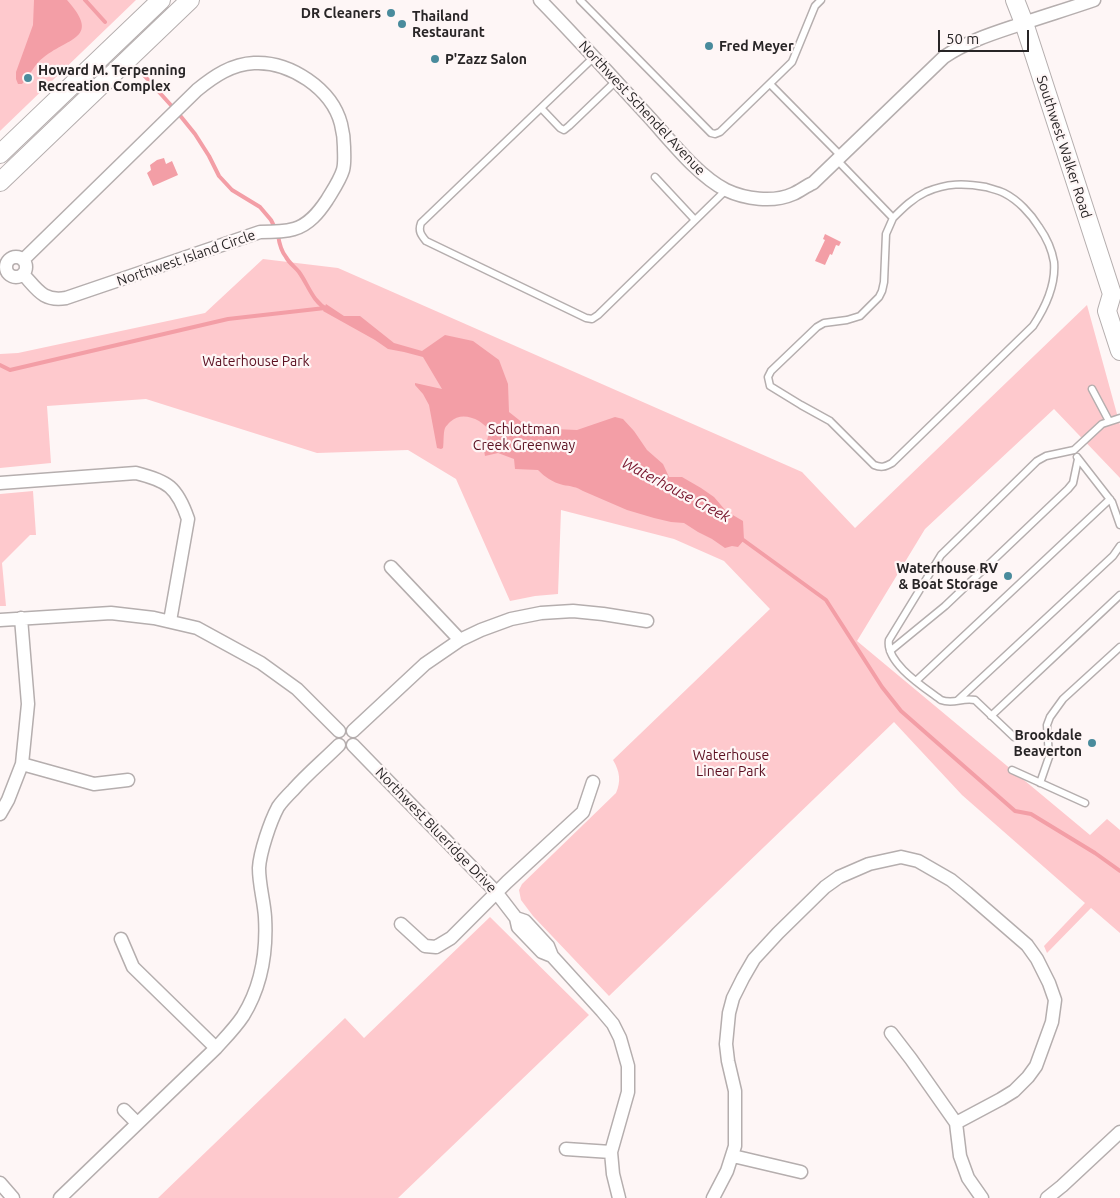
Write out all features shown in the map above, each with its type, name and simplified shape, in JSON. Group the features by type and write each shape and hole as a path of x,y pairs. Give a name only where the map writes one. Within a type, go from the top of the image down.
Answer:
{"main road":[{"path":"0,154 161,0"},
{"path":"0,182 190,0"},
{"name":"Southwest Walker Road","path":"1015,0 1116,297 1107,311 1120,350"}],"street":[{"name":"Northwest Schendel Avenue","path":"540,0 681,153 706,177 726,190 743,196 771,199 792,194 812,183 944,57 966,44 1094,0"},
{"name":"Northwest Island Circle","path":"23,260 209,80 220,73 237,66 254,63 267,63 290,70 309,80 334,108 341,124 344,140 343,170 336,185 317,214 303,226 292,230 260,232 56,300 48,298 41,293 23,274"},
{"path":"5,255 23,260 26,267 23,274 16,277 4,277 5,255"},
{"path":"0,483 136,473 154,477 167,483 176,493 188,519 170,621"},
{"path":"391,567 460,640"},
{"path":"0,620 111,613 154,618 196,628 261,663 297,689 339,731"},
{"path":"353,732 424,664 460,640 480,630 510,619 540,613 593,613 648,621"},
{"path":"0,814 8,800 22,764 28,704 21,618"},
{"path":"346,728 353,732 356,738 353,745 347,748 339,745 337,737 339,731 346,728"},
{"path":"60,1198 216,1048 243,1016 253,999 264,957 265,919 259,868 268,830 279,806 288,795 302,779 339,745"},
{"name":"Northwest Blueridge Drive","path":"353,745 496,892 516,918 518,927 542,952 552,956 612,1024 620,1038 628,1066 628,1092 611,1152 613,1174 619,1198"},
{"path":"22,764 94,784 128,780"},
{"path":"401,924 425,946 436,947 451,938 496,892 583,812 593,782"},
{"path":"713,1198 727,1171 735,1146 735,1091 726,1044 729,1013 742,978 762,949 825,887 839,877 869,864 902,857 918,861 951,880 1027,945 1038,958 1055,1000 1052,1022 1036,1066 1028,1077 1014,1091 1000,1100 956,1123"},
{"path":"121,939 133,967 216,1048"},
{"path":"891,1033 912,1059 956,1123 960,1156 968,1178 982,1198"},
{"path":"124,1110 137,1123"},
{"path":"1047,1198 1120,1132"},
{"path":"566,1149 611,1152"},
{"path":"733,1156 801,1172"},
{"path":"0,1183 13,1198"}],"lane":[{"path":"580,0 711,133 715,134 720,132 792,62 815,6 821,0"},
{"path":"594,57 421,223 419,228 420,235 426,241 586,318 592,319 598,316 726,190"},
{"path":"541,108 564,130 616,81"},
{"path":"770,84 893,218"},
{"path":"655,177 695,220"},
{"path":"959,184 976,185 1003,192 1012,198 1036,222 1046,238 1054,261 1054,273 1048,300 1033,326 892,463 885,467 879,467 874,465 830,421 770,386 768,376 817,327 824,323 854,319 875,303 882,291 884,282 886,234 893,218 924,193 939,188 959,184"},
{"path":"1092,389 1109,421"},
{"path":"1014,737 975,700 968,698 948,703 916,681 900,668 888,646 889,640 941,555 1037,461 1046,456 1074,450 1098,428 1109,421 1120,418"},
{"path":"1074,450 1078,459 1110,499 1120,525"},
{"path":"890,651 945,606 1068,489 1073,483 1078,459"},
{"path":"916,681 1110,499"},
{"path":"956,702 1113,556 1120,546"},
{"path":"991,716 1120,596"},
{"path":"1040,783 1049,756 1047,725 1055,708 1120,647"},
{"path":"1012,770 1085,803"}],"green space":[{"name":"Howard M. Terpenning Recreation Complex","path":"0,0 136,0 0,131"},
{"path":"263,259 338,268 802,472 855,528 1087,305 1120,425 1120,478 1054,409 925,529 857,641 1090,835 1107,819 1120,830 1120,933 1091,908 1047,953 1044,946 1085,903 962,795 894,722 609,996 533,916 521,900 519,890 522,884 616,793 619,776 613,760 770,609 724,561 674,539 561,510 558,594 510,601 456,479 408,450 317,453 146,399 47,406 51,463 0,468 0,354 18,353 205,313"},
{"path":"33,491 36,535 30,535 2,563 6,606 0,606 0,494"},
{"path":"490,917 589,1015 398,1198 158,1198 345,1018 364,1038"}],"water":[{"path":"34,0 67,0 77,13 82,29 72,40 40,60 22,84 18,84 16,72 33,25"},
{"path":"164,158 166,164 172,161 178,175 153,186 147,173 151,170 150,165"},
{"path":"825,234 841,242 839,246 836,245 825,265 815,261 825,240 823,239"},
{"path":"326,304 344,316 360,316 394,343 422,351 445,335 473,341 499,360 508,384 509,412 528,427 540,431 554,429 577,430 615,417 623,419 647,450 663,464 669,477 682,477 701,488 714,497 726,511 743,521 744,540 738,547 725,548 684,523 671,522 627,510 571,486 555,482 538,470 515,469 514,459 498,453 485,456 488,429 472,418 460,417 453,419 445,428 443,448 437,448 429,405 415,383 442,389 423,357 388,349 323,311"}],"waterway":[{"name":"Waterhouse Creek","path":"85,0 105,22"},
{"name":"Waterhouse Creek","path":"141,72 195,134 219,176 232,190 260,207 275,228"},
{"name":"Waterhouse Creek","path":"278,235 287,259 299,272 314,298 328,310"},
{"path":"0,365 10,370 228,319 325,308"},
{"name":"Waterhouse Creek","path":"742,539 826,600 882,687 901,711 1015,811 1031,814 1095,853 1120,871"}],"place":[{"name":"DR Cleaners","path":"391,13"},
{"name":"Thailand Restaurant","path":"402,24"},
{"name":"Fred Meyer","path":"709,46"},
{"name":"P'Zazz Salon","path":"435,59"},
{"name":"Howard M. Terpenning Recreation Complex","path":"28,78"},
{"name":"Waterhouse RV & Boat Storage","path":"1008,576"},
{"name":"Brookdale Beaverton","path":"1092,743"}],"park label":[{"name":"Waterhouse Park","path":"256,361"},
{"name":"Schlottman Creek Greenway","path":"524,438"},
{"name":"Waterhouse Linear Park","path":"731,764"}]}
